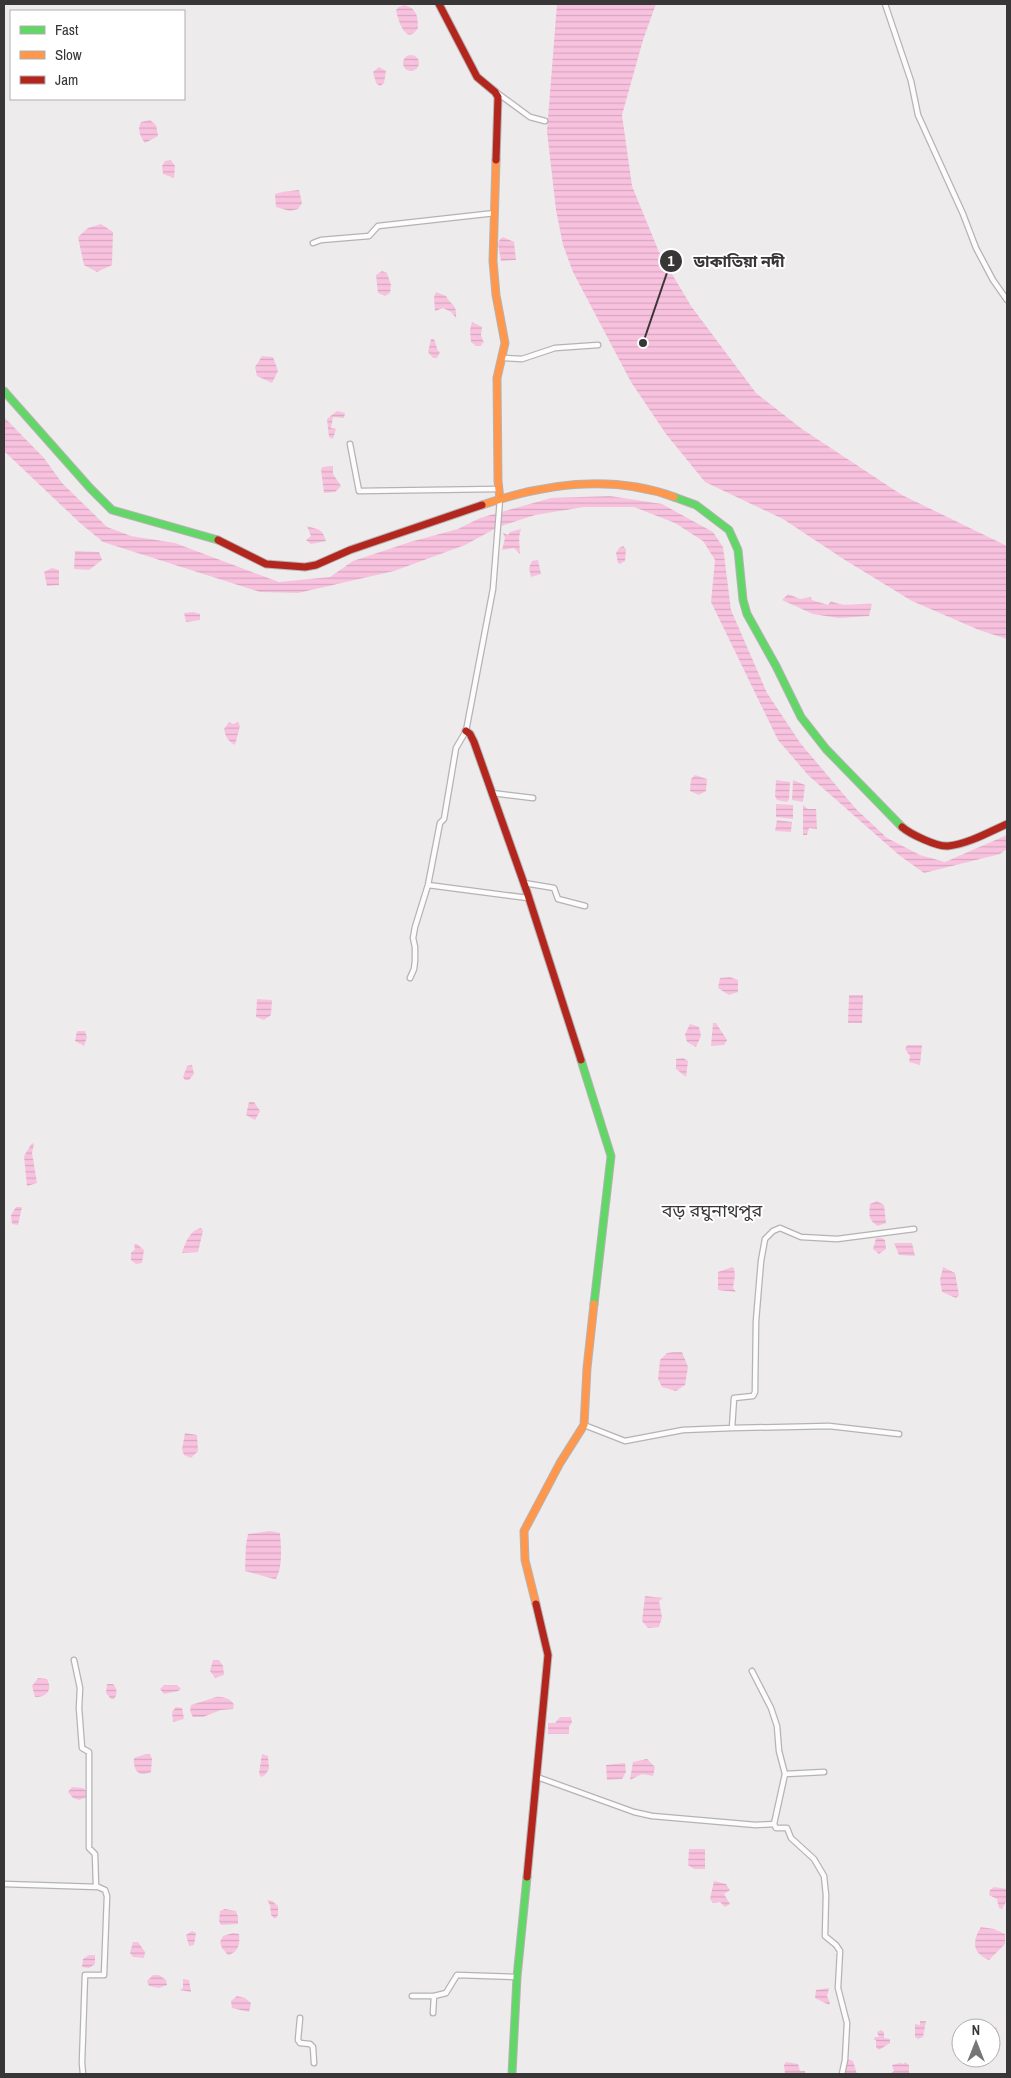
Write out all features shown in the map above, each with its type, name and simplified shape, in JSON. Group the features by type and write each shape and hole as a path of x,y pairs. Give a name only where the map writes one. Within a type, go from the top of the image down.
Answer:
{"street":[{"path":"439,4 477,77 530,117 545,121"},
{"path":"886,4 911,81 918,115 963,214 976,248 993,280 1007,300"},
{"path":"410,978 415,961 413,938 415,927 428,885 440,823 444,819 456,748 466,731 493,589 500,499 498,489 497,378 505,343 496,295 493,262 498,97 495,92"},
{"path":"313,243 321,240 369,236 378,226 495,213"},
{"path":"503,358 522,359 555,348 598,345"},
{"path":"4,391 90,488 112,510 216,538 266,564 276,566 305,568 316,565 350,550 500,499 543,488 603,483 661,492 696,505 718,520 729,530 734,538 738,550 743,600 747,614 776,666 801,717 826,749 884,810 904,829 923,839 947,846 976,838 1007,824"},
{"path":"350,444 359,491 498,489"},
{"path":"466,731 474,742 524,883 611,1156 587,1368 584,1425 560,1463 524,1531 525,1560 548,1654 517,1977 512,2074"},
{"path":"492,793 533,798"},
{"path":"524,883 554,888 558,899 586,906"},
{"path":"428,885 528,898"},
{"path":"732,1428 734,1398 753,1396 757,1386 756,1321 765,1239 773,1231 780,1228 801,1237 836,1239 914,1229"},
{"path":"584,1425 626,1440 683,1430 732,1428 829,1426 898,1434"},
{"path":"74,1660 80,1688 78,1708 82,1748 89,1752 89,1848 96,1854 98,1887"},
{"path":"752,1672 771,1708 777,1726 779,1751 784,1774 774,1824"},
{"path":"784,1774 824,1772"},
{"path":"537,1777 634,1812 652,1816 756,1825 774,1824"},
{"path":"774,1824 776,1828 787,1828 791,1838 814,1859 824,1876 826,1894 825,1936 840,1951 838,1988 847,2023 845,2060 842,2074"},
{"path":"4,1884 98,1887 106,1890 104,1976 85,1976 83,2074"},
{"path":"412,1996 434,1996 446,1993 457,1975 517,1977"},
{"path":"433,2012 434,1996"},
{"path":"300,2018 298,2040 300,2043 310,2044 313,2047 314,2063"}],"shaded area":[{"path":"557,4 656,4 643,40 622,115 632,186 659,252 691,306 756,393 802,429 902,495 1007,546 1007,639 979,630 912,601 783,519 705,482 666,434 631,382 573,272 563,245 556,210 547,131"},
{"path":"404,5 412,8 417,17 418,28 410,35 403,30 396,10"},
{"path":"411,55 419,63 411,71 403,63"},
{"path":"379,67 386,71 384,83 380,86 376,83 373,72"},
{"path":"150,120 156,125 158,136 145,143 139,128 141,122"},
{"path":"171,160 175,166 174,178 163,174 162,166 165,161"},
{"path":"299,190 302,203 298,209 290,211 276,207 275,194"},
{"path":"101,224 113,232 112,265 97,272 84,265 78,237 88,228"},
{"path":"503,237 514,242 516,260 501,261 498,244"},
{"path":"382,271 387,273 391,285 390,293 385,296 378,293 376,275"},
{"path":"436,292 446,296 454,306 456,318 451,312 443,308 435,311 434,297"},
{"path":"472,322 482,327 481,335 484,343 481,346 476,346 471,342 470,330"},
{"path":"431,339 434,339 440,352 437,358 433,358 428,352"},
{"path":"262,356 273,357 278,371 272,383 257,376 255,367"},
{"path":"337,411 345,413 344,418 333,417 331,428 336,429 333,439 329,437 327,419"},
{"path":"4,417 44,458 62,483 107,527 131,536 175,543 279,582 330,577 353,561 410,542 458,529 480,518 551,498 610,496 662,504 713,532 723,547 731,610 767,693 801,744 856,809 887,838 920,855 945,862 1007,835 1007,849 1000,854 924,873 899,855 809,776 778,740 711,602 715,560 703,541 675,523 634,507 584,507 535,515 498,527 465,545 394,571 298,593 260,592 103,542 80,523 4,451"},
{"path":"333,466 333,474 341,486 335,492 324,493 322,467"},
{"path":"307,526 321,532 326,541 311,544 306,540 311,536"},
{"path":"521,529 519,537 520,554 514,548 502,550 505,538 503,533 508,535 510,532"},
{"path":"623,546 626,549 625,561 620,564 618,563 616,553"},
{"path":"75,551 99,552 102,560 89,570 74,569"},
{"path":"538,560 541,574 531,577 529,568 532,561"},
{"path":"52,568 59,570 59,585 47,586 44,572"},
{"path":"788,594 800,599 811,597 812,600 828,605 831,601 846,605 872,604 869,616 839,618 813,614 782,600"},
{"path":"193,612 200,614 200,620 186,622 184,613"},
{"path":"229,722 233,724 238,722 240,726 235,745 228,739 224,729"},
{"path":"695,775 707,779 706,791 699,795 690,791 691,779"},
{"path":"776,780 790,782 789,800 786,802 777,800 775,796"},
{"path":"793,780 805,785 803,802 792,800"},
{"path":"776,804 793,805 793,819 776,817"},
{"path":"803,805 808,809 816,809 817,829 809,828 807,835 803,835"},
{"path":"777,820 792,822 791,832 775,831"},
{"path":"730,977 738,980 738,992 729,995 718,988 720,978"},
{"path":"849,995 863,995 862,1023 848,1023"},
{"path":"257,999 272,1000 271,1015 264,1020 256,1017"},
{"path":"713,1023 716,1023 727,1040 724,1045 711,1046"},
{"path":"690,1024 699,1027 701,1036 696,1047 687,1042 685,1034"},
{"path":"77,1031 85,1031 87,1037 84,1046 75,1041"},
{"path":"907,1045 922,1045 920,1065 909,1062 910,1056 905,1049"},
{"path":"683,1058 688,1061 686,1077 676,1069 676,1059"},
{"path":"192,1065 194,1074 189,1080 185,1080 183,1077 187,1066"},
{"path":"249,1102 254,1102 260,1111 255,1120 246,1115"},
{"path":"32,1143 34,1144 32,1153 37,1183 27,1186 24,1156"},
{"path":"877,1201 884,1205 886,1223 878,1226 872,1222 869,1214 870,1204"},
{"path":"16,1207 22,1207 18,1225 12,1224 11,1215"},
{"path":"201,1228 203,1231 198,1252 182,1253 186,1241 191,1234"},
{"path":"876,1238 885,1240 886,1249 879,1254 873,1249"},
{"path":"894,1243 912,1243 915,1256 899,1255"},
{"path":"134,1244 137,1244 144,1250 142,1263 136,1264 131,1260 131,1253 135,1249"},
{"path":"943,1267 955,1273 959,1295 956,1298 942,1292 940,1280"},
{"path":"734,1268 735,1275 733,1288 736,1292 718,1290 718,1272"},
{"path":"682,1352 688,1367 685,1385 676,1391 662,1387 658,1379 660,1360 667,1353"},
{"path":"185,1433 197,1435 198,1451 191,1458 184,1455 182,1449"},
{"path":"270,1531 280,1533 281,1562 276,1579 245,1571 248,1534"},
{"path":"645,1596 663,1598 659,1601 662,1617 659,1627 648,1628 642,1621"},
{"path":"213,1660 219,1660 223,1666 224,1675 215,1678 210,1671"},
{"path":"38,1678 47,1679 49,1690 42,1696 35,1697 32,1686"},
{"path":"107,1684 113,1684 115,1687 114,1699 111,1699 106,1693"},
{"path":"164,1685 177,1685 181,1689 164,1694 160,1689"},
{"path":"216,1697 231,1701 234,1705 233,1709 221,1710 203,1717 193,1717 190,1711 191,1705"},
{"path":"176,1707 182,1708 184,1719 173,1722 172,1712"},
{"path":"560,1717 571,1717 572,1722 569,1727 569,1734 548,1734 548,1723 555,1723"},
{"path":"150,1754 152,1759 151,1772 143,1774 137,1772 134,1766 134,1758"},
{"path":"262,1754 268,1756 269,1769 261,1777 259,1773"},
{"path":"647,1759 655,1767 653,1776 642,1774 630,1780 633,1762"},
{"path":"625,1763 626,1772 622,1779 607,1780 606,1765"},
{"path":"72,1787 83,1788 87,1792 87,1797 79,1800 73,1798 68,1792"},
{"path":"689,1849 705,1849 705,1869 694,1869 688,1865"},
{"path":"714,1881 726,1884 730,1890 724,1894 730,1904 725,1907 720,1902 713,1903 710,1899"},
{"path":"994,1887 1007,1889 1007,1900 1002,1909 999,1908 997,1899 989,1895 990,1890"},
{"path":"267,1900 272,1901 278,1906 278,1915 275,1919 271,1915 270,1905"},
{"path":"225,1909 236,1911 238,1924 221,1925 219,1921 220,1911"},
{"path":"981,1927 994,1929 1005,1934 1005,1944 989,1960 979,1954 975,1946 976,1937"},
{"path":"192,1931 196,1933 194,1945 189,1946 186,1935"},
{"path":"233,1933 239,1934 239,1944 232,1954 228,1955 220,1942 223,1936"},
{"path":"133,1942 138,1942 145,1952 144,1958 133,1957 130,1953"},
{"path":"89,1955 95,1955 95,1964 89,1968 82,1967 83,1959"},
{"path":"153,1975 159,1975 166,1980 167,1985 159,1988 149,1986 147,1981"},
{"path":"183,1979 189,1980 191,1992 180,1990 183,1988"},
{"path":"829,1988 827,1996 829,2005 815,1998 816,1990"},
{"path":"237,1996 245,1998 251,2003 249,2012 232,2008 231,2001"},
{"path":"920,2021 926,2021 923,2037 918,2039 915,2037 915,2024 920,2025"},
{"path":"881,2030 884,2032 884,2038 890,2039 890,2043 879,2050 876,2047 876,2040 874,2040 875,2037 879,2037 877,2032"},
{"path":"847,2059 853,2061 857,2074 845,2074"},
{"path":"786,2062 798,2064 800,2071 805,2071 805,2073 785,2074 784,2065"},
{"path":"905,2062 909,2065 909,2074 891,2073 894,2071 892,2065 904,2064"}],"traffic: fast":[{"path":"4,391 90,488 112,510 218,540"},
{"path":"674,497 696,505 729,530 738,550 743,600 747,614 776,666 801,717 826,749 902,827"},
{"path":"581,1060 611,1156 594,1304"},
{"path":"512,2074 517,1977 527,1877"}],"traffic: slow":[{"path":"496,160 493,261 496,295 505,343 497,378 498,481 500,499"},
{"path":"482,505 529,492 577,484 626,486 674,497"},
{"path":"536,1604 525,1560 524,1531 560,1463 584,1425 587,1368 594,1304"}],"traffic: jam":[{"path":"439,4 477,77 495,92 498,97 496,160"},
{"path":"218,540 266,564 305,567 316,565 350,550 482,505"},
{"path":"466,731 474,742 527,892 581,1060"},
{"path":"902,827 924,840 948,846 971,840 1007,824"},
{"path":"527,1877 548,1655 536,1604"}],"place":[{"name":"ডাকাতিয়া নদী","path":"643,343"}],"district":[{"name":"বড় রঘুনাথপুর","path":"712,1210"}]}
